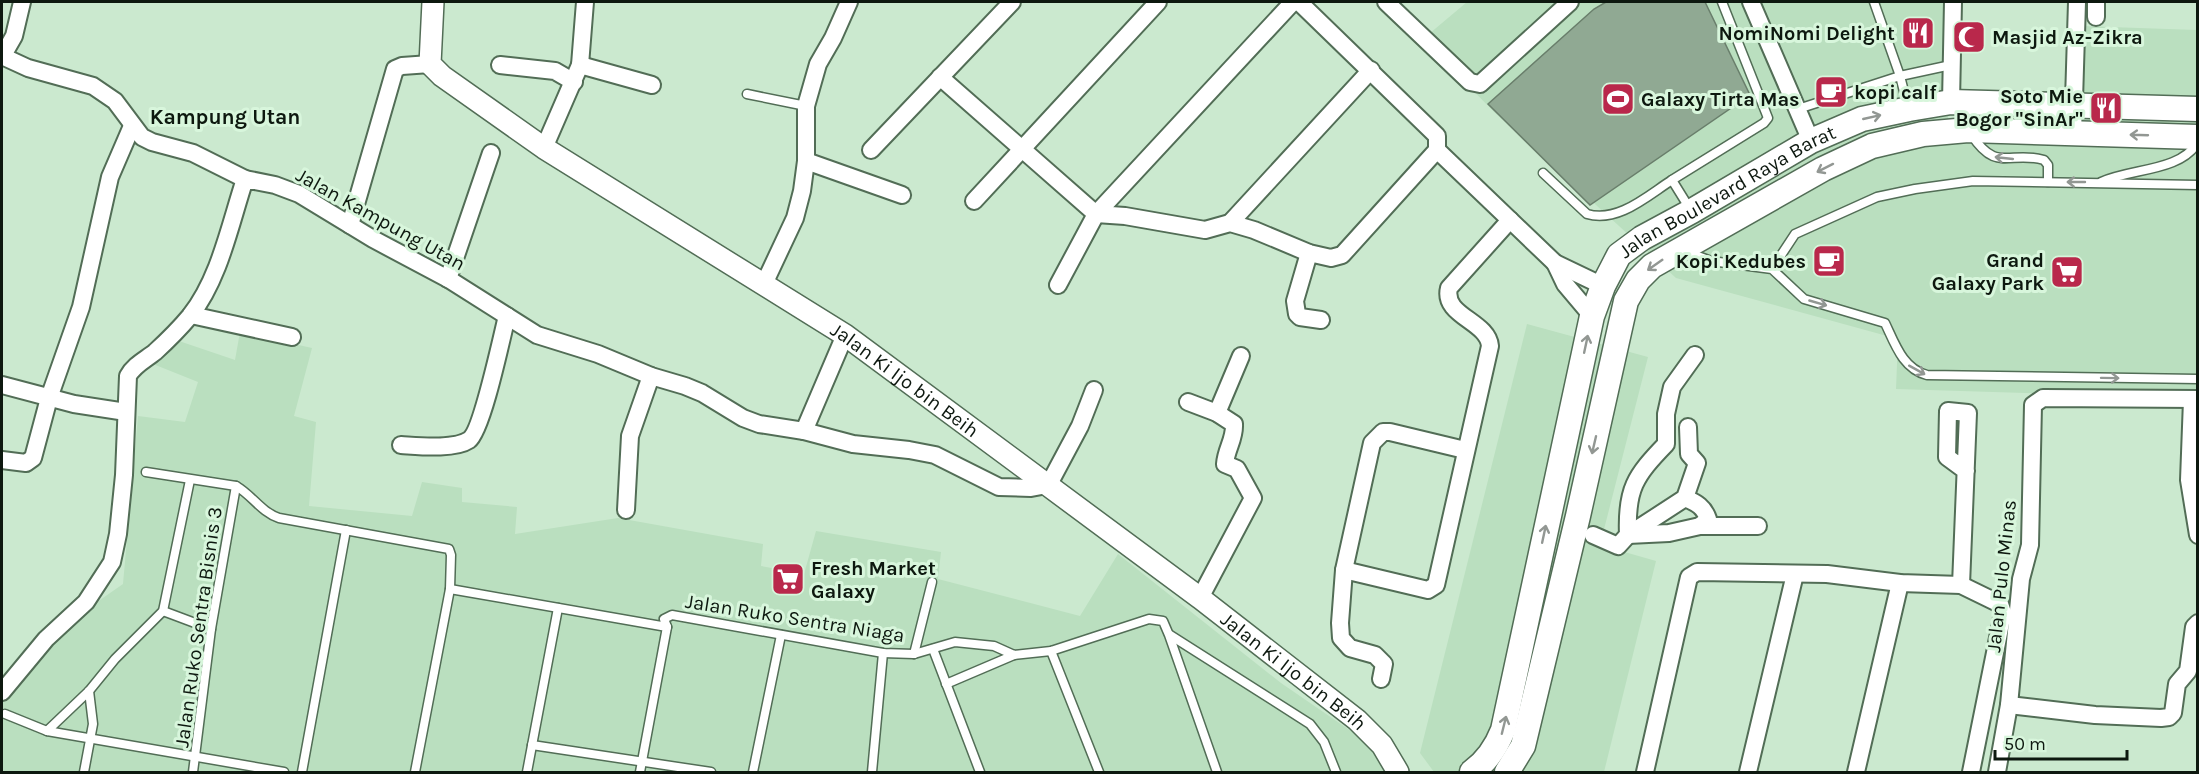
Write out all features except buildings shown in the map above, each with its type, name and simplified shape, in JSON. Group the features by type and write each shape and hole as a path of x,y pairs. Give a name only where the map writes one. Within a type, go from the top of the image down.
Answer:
{"main road":[{"name":"Jalan Boulevard Raya Barat","path":"1472,772 1484,764 1497,745 1503,730 1592,316 1603,286 1619,255 1642,238 1692,212 1811,141 1862,119 1951,102 2198,109"},
{"name":"Jalan Boulevard Raya Barat","path":"1507,772 1523,746 1564,570 1587,525 1626,301 1638,280 1652,266 1823,169 1872,146 1923,134 1968,130 2198,137"},
{"path":"1538,564 1564,570"}],"street":[{"path":"2,460 26,463 33,459 49,399 81,307 110,177 132,126 115,101 93,86 28,68 2,57 14,36 22,2"},
{"path":"350,225 394,71 402,66 430,64 432,2"},
{"path":"544,148 580,65 585,2"},
{"path":"765,284 795,218 802,191 806,160 806,106 818,64 849,2"},
{"path":"871,150 1012,2"},
{"path":"974,201 1158,2"},
{"path":"1058,285 1096,214 1293,2"},
{"path":"940,77 1096,214 1125,216 1204,230 1230,224 1254,230 1309,254 1331,258 1342,255 1437,150 1437,136 1299,2"},
{"path":"1387,2 1470,82 1480,84 1570,2"},
{"path":"1751,2 1811,141"},
{"path":"1951,102 1953,2"},
{"path":"2073,133 2077,2"},
{"name":"Jalan Ki Ijo bin Beih","path":"430,64 442,76 544,148 845,335 1200,598 1357,720 1382,745 1398,772"},
{"path":"500,65 555,71 574,82"},
{"path":"580,65 652,85"},
{"path":"1230,224 1371,70"},
{"name":"Jalan Kampung Utan","path":"132,126 142,137 152,142 193,153 245,179 275,185 299,194 448,279 537,335 598,354 651,376 685,386 702,393 731,413 751,421 804,431 853,444 935,455 999,487 1031,488 1048,485"},
{"path":"1437,150 1555,263 1603,286"},
{"path":"448,279 491,153"},
{"path":"806,160 902,195"},
{"path":"2,692 46,639 86,602 112,562 119,522 128,376 130,371 155,351 191,315 215,271 245,179"},
{"path":"1344,570 1428,590 1436,585 1490,342 1488,335 1451,305 1449,288 1510,220"},
{"path":"1309,254 1295,301 1296,309 1300,317 1321,320"},
{"path":"1555,263 1565,284 1592,316"},
{"path":"191,315 292,337"},
{"path":"401,445 454,446 470,440 475,433 486,398 507,316"},
{"path":"804,431 845,335"},
{"path":"1628,535 1628,499 1643,469 1666,444 1666,414 1672,387 1695,355"},
{"path":"1217,413 1240,356"},
{"path":"626,510 630,436 651,376"},
{"path":"2,385 49,399 126,412"},
{"path":"1048,485 1080,426 1094,390"},
{"name":"Jalan Pulo Minas","path":"1997,772 2008,705 2021,579 2030,545 2033,405 2043,398 2195,399"},
{"path":"2195,399 2189,480 2198,535"},
{"path":"1188,402 1217,413 1234,424 1234,435 1227,447 1225,464 1237,469 1253,498 1200,598"},
{"path":"1587,525 1618,546 1628,535 1685,498 1697,463 1689,454 1688,427"},
{"path":"1381,679 1384,668 1380,658 1350,648 1341,638 1344,570 1372,443 1383,432 1390,432 1466,450"},
{"path":"1961,585 1966,471"},
{"path":"1685,498 1705,510 1708,519 1700,526"},
{"path":"1628,535 1669,533 1700,526 1758,526"},
{"path":"1644,772 1689,577 1696,572 1827,574 1900,583 1961,585 2000,604 2003,613 1971,772"},
{"path":"1748,772 1795,574"},
{"path":"1856,772 1900,583"},
{"path":"2008,705 2095,715 2169,717 2173,713 2177,684 2188,671 2194,627 2198,623"}],"lane":[{"path":"1543,173 1587,214 1612,215 1626,209 1764,123 1768,118 1722,2"},
{"path":"1874,2 1900,75 1909,109"},
{"path":"1798,110 1900,75 1951,65"},
{"path":"747,94 806,106"},
{"path":"1968,130 1980,148 1990,156 2002,159 2044,160 2048,165 2048,182"},
{"path":"2099,183 2121,174 2176,161 2188,154 2198,142"},
{"path":"1672,180 1692,212"},
{"path":"1772,269 1795,234 1877,197 1915,189 1973,181 2198,185"},
{"path":"1681,249 1711,261 1772,269 1804,299 1885,323 1904,361 1917,373 2198,379"},
{"path":"147,472 236,486 245,491 271,515 449,549 451,555 450,589 415,772"},
{"path":"47,731 89,691 115,659 163,611 190,480"},
{"name":"Jalan Ruko Sentra Bisnis 3","path":"193,772 211,629 236,486"},
{"path":"302,772 346,530"},
{"path":"914,654 932,582"},
{"name":"Jalan Ruko Sentra Niaga","path":"450,589 667,627 664,619 672,615 883,653 914,654 956,642 994,646 1014,655 1051,651 1149,619 1163,621 1169,635"},
{"path":"527,772 558,609"},
{"path":"163,611 211,629"},
{"path":"640,772 667,627"},
{"path":"753,772 781,635"},
{"path":"1169,635 1217,772"},
{"path":"1169,635 1310,724 1324,742 1336,772"},
{"path":"933,650 980,772"},
{"path":"1051,651 1099,772"},
{"path":"872,772 883,653"},
{"path":"946,684 1014,655"},
{"path":"84,772 93,724 89,691"},
{"path":"5,714 47,731 284,772"},
{"path":"532,745 711,772"}],"shaded area":[{"path":"1467,2 1952,2 1948,121 2073,122 2081,26 2197,30 2197,398 1896,389 1898,339 1676,278 1494,112 1423,39"},
{"name":"Galaxy Tirta Mas","path":"1606,2 1705,2 1750,95 1590,205 1488,104 1594,9"},
{"path":"1527,324 1648,357 1600,545 1656,561 1604,772 1434,772 1420,753"},
{"path":"240,332 312,348 294,416 316,422 309,506 412,516 422,482 462,488 462,502 517,507 515,534 618,518 763,544 761,566 804,574 816,531 941,552 938,579 1080,616 1118,554 1281,683 1364,740 1388,772 2,772 2,700 87,609 123,584 138,416 185,422 198,382 153,364 179,341 235,360"}],"place":[{"name":"NomiNomi Delight","path":"1918,33"},
{"name":"Masjid Az-Zikra","path":"1969,37"},
{"name":"kopi calf","path":"1831,92"},
{"name":"Galaxy Tirta Mas","path":"1618,99"},
{"name":"Soto Mie Bogor \"SinAr\"","path":"2106,108"},
{"name":"Kopi Kedubes","path":"1829,261"},
{"name":"Grand Galaxy Park","path":"2067,272"},
{"name":"Fresh Market Galaxy","path":"788,579"}],"district":[{"name":"Kampung Utan","path":"225,117"}]}
